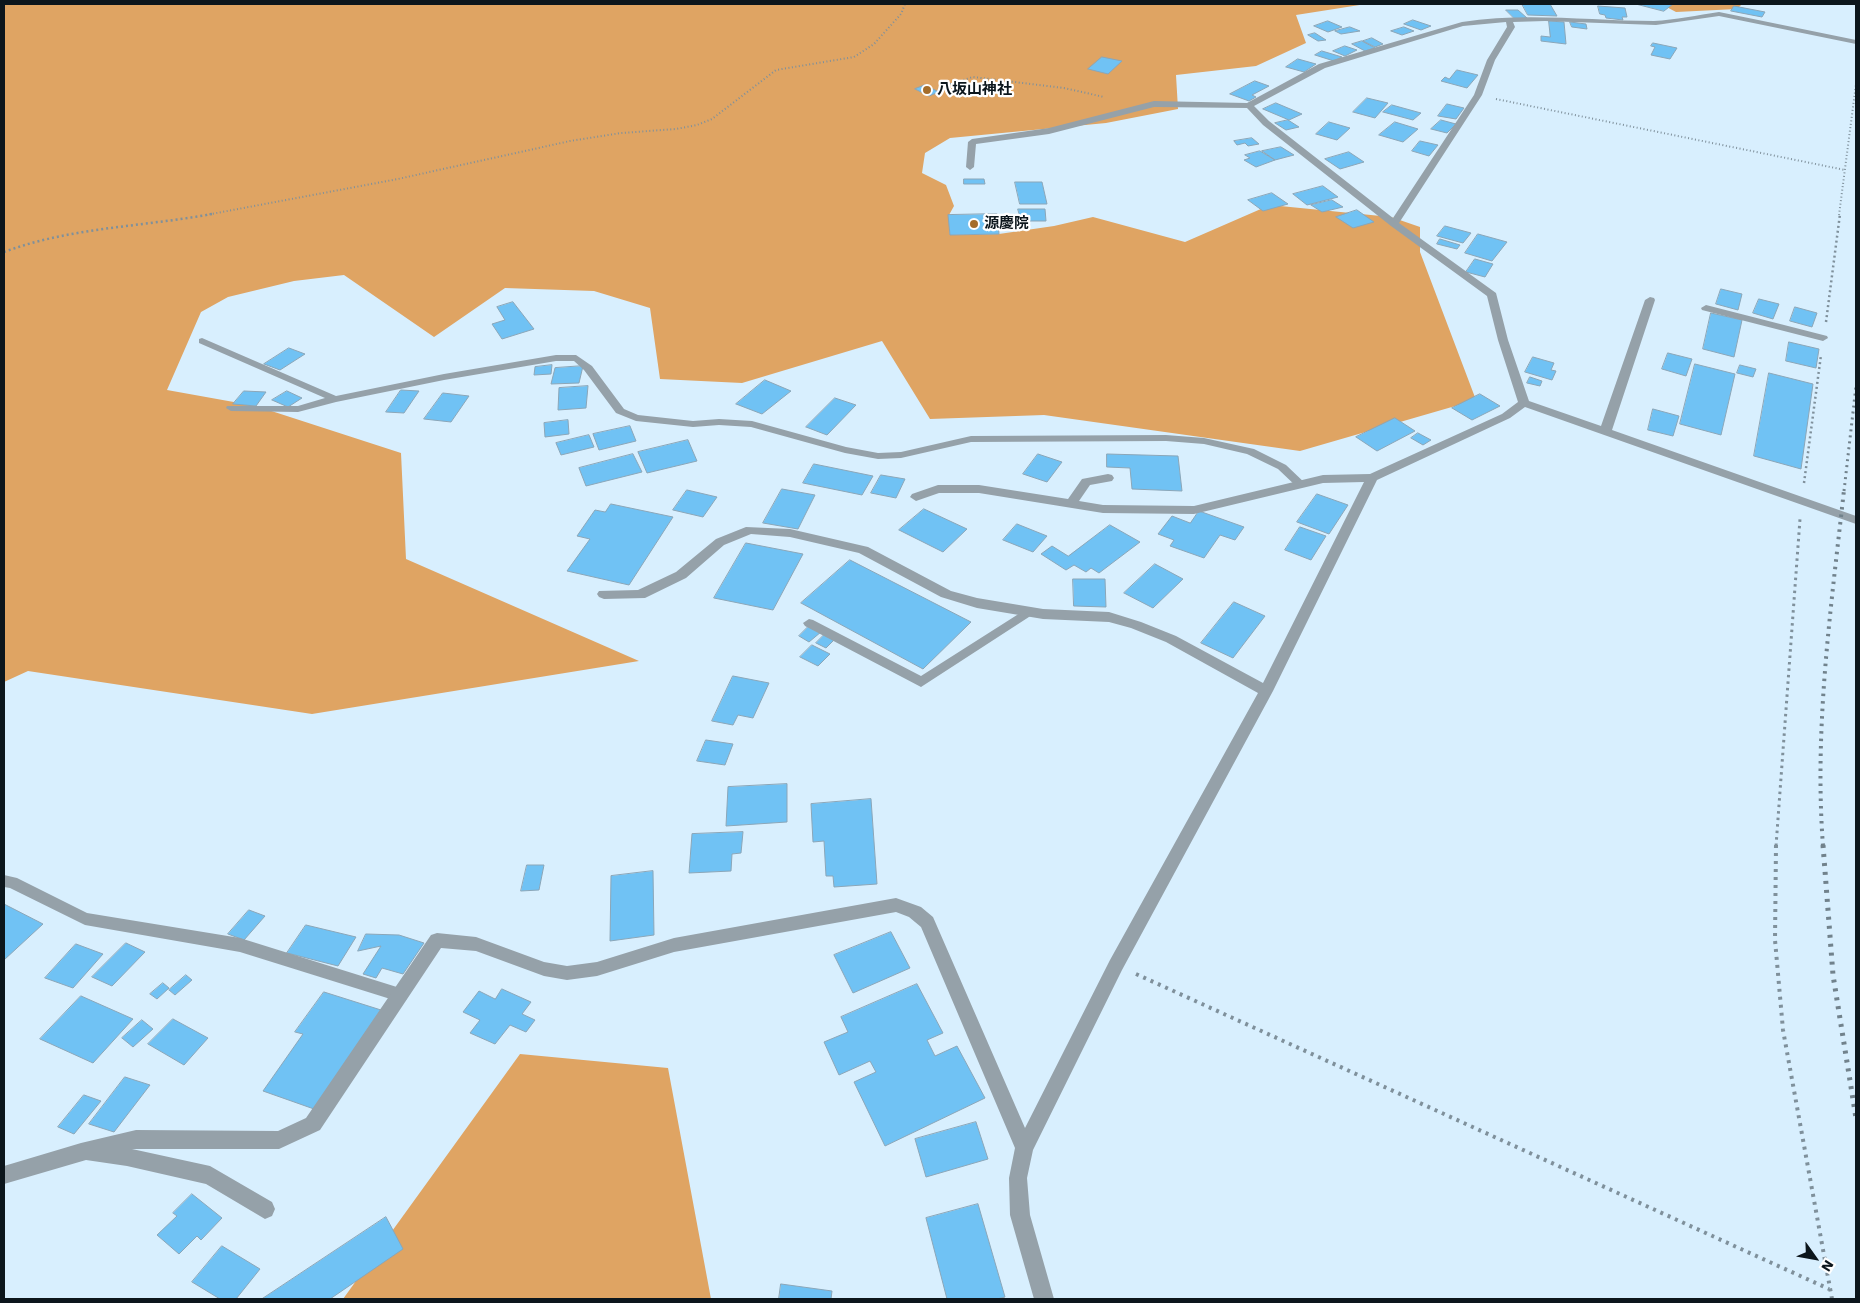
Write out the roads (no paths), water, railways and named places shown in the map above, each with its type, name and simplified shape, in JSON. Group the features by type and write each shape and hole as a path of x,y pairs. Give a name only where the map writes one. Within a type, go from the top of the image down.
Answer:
{"street":[{"path":"970,167 972,142 1049,131 1142,105 1249,106 1322,66 1462,24 1481,21 1545,19 1656,23 1719,14 1856,42"},
{"path":"1394,224 1478,96 1482,76 1494,51 1511,27 1508,21"},
{"path":"1249,106 1266,123 1394,224 1492,295 1524,403"},
{"path":"1605,432 1650,300"},
{"path":"1706,308 1823,338"},
{"path":"1524,403 1856,520"},
{"path":"916,497 938,489 980,490 1103,509 1194,510 1323,479 1372,478 1506,416 1524,403"},
{"path":"1070,505 1086,482 1108,478"},
{"path":"1044,1299 1020,1215 1018,1178 1024,1148 1116,965 1266,691 1372,478"},
{"path":"604,594 640,595 681,575 720,542 750,530 790,533 863,550 946,594 977,603 1028,612 1109,617 1136,625 1172,639 1266,691"},
{"path":"4,1175 82,1152 136,1139 279,1140 313,1124 437,940 476,944 544,969 568,973 597,969 674,945 896,905 914,912 927,922 1024,1148"},
{"path":"82,1152 127,1157 210,1175 265,1209"}],"lane":[{"path":"202,341 335,398"},
{"path":"231,408 298,409 335,398 556,358 576,358 588,368 620,411 636,418 693,424 719,422 752,424 845,450 878,456 901,455 971,439 1166,438 1204,441 1250,451 1282,467 1301,485"},
{"path":"809,623 921,682 1028,612"},
{"path":"4,880 12,882 85,919 240,945 400,995"}],"railway":[{"path":"1844,491 1856,386"},
{"path":"1823,846 1821,801 1822,712 1829,623 1844,490"},
{"path":"1823,845 1833,975 1856,1118"}],"place":[{"name":"八坂山神社","path":"927,90"},
{"name":"源慶院","path":"974,224"}]}
